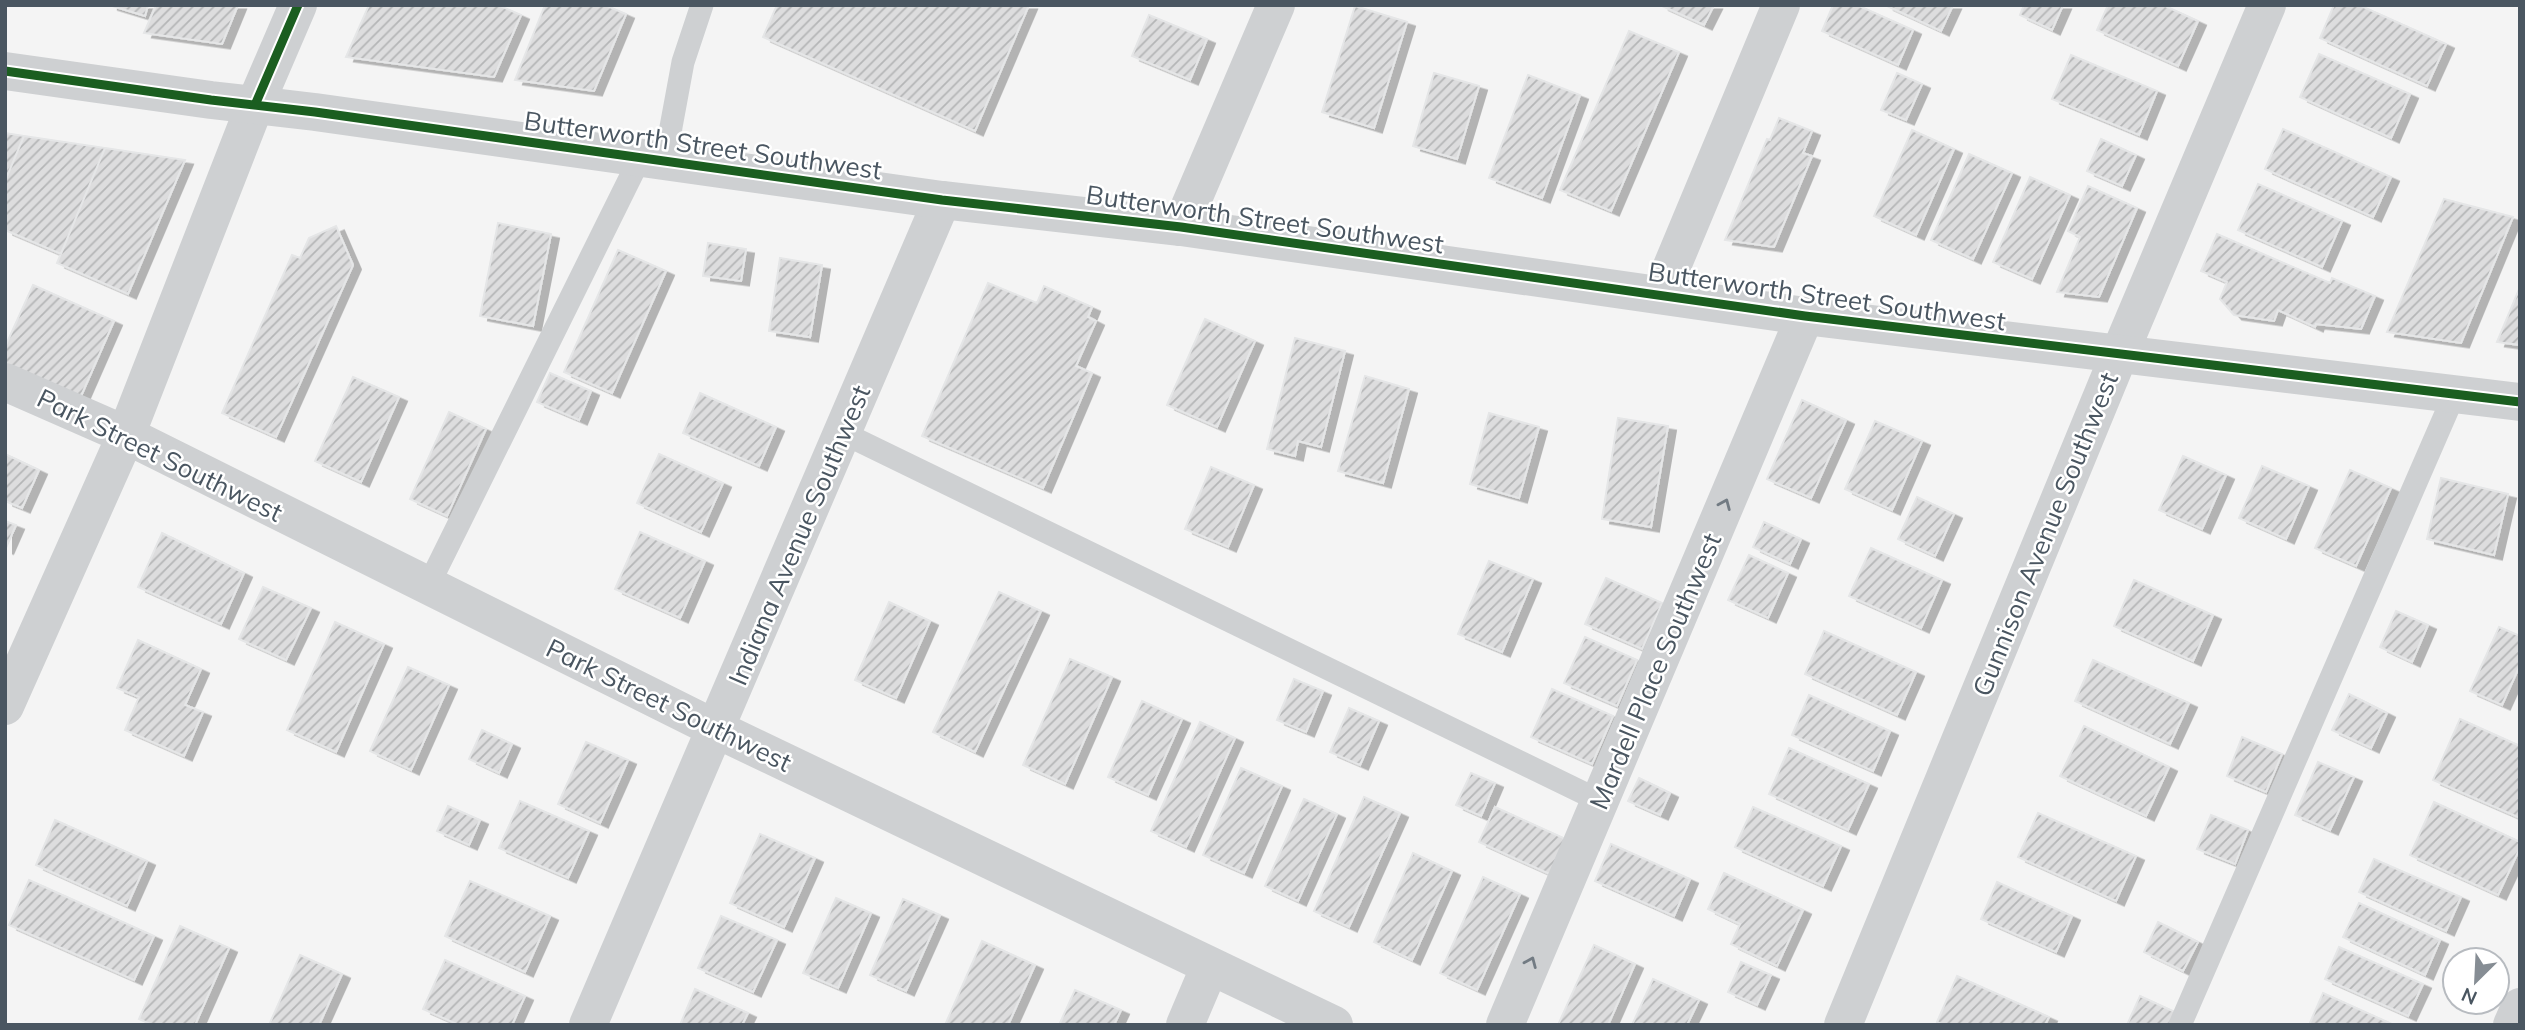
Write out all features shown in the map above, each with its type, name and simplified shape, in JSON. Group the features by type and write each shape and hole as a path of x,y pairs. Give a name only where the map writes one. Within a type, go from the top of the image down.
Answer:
{"street":[{"path":"5,706 126,435 255,105 298,5"},
{"path":"1181,227 1276,5"},
{"path":"1660,295 1781,5"},
{"name":"Gunnison Avenue Southwest","path":"1843,1025 2119,355 2267,5"},
{"name":"Butterworth Street Southwest","path":"5,71 942,200 1181,227 1805,316 2520,402"},
{"name":"Indiana Avenue Southwest","path":"588,1025 942,200"},
{"name":"Mardell Place Southwest","path":"1505,1025 1805,316"},
{"name":"Park Street Southwest","path":"5,382 126,435 716,729 1334,1025"},
{"path":"1185,1025 1210,966"},
{"path":"2512,1025 2520,1007"}],"lane":[{"path":"428,586 671,127 683,62 702,5"},
{"path":"2180,1025 2454,395"},
{"path":"843,433 1600,801"}],"building":[{"path":"109,5 148,5 145,16"},
{"path":"156,5 238,5 222,44 144,33"},
{"path":"369,5 498,5 521,15 494,77 346,57"},
{"path":"545,5 605,5 626,14 594,91 515,80"},
{"path":"777,5 1029,5 975,131 763,37"},
{"path":"1660,5 1714,5 1704,25"},
{"path":"1833,5 1857,5 1913,30 1898,65 1822,31"},
{"path":"1885,5 1953,5 1941,31"},
{"path":"2024,5 2063,5 2052,30 2020,15"},
{"path":"2108,5 2163,5 2198,21 2178,66 2097,30"},
{"path":"2334,5 2359,5 2446,44 2427,86 2320,38"},
{"path":"1355,6 1407,22 1374,128 1322,112"},
{"path":"1149,15 1207,39 1190,80 1132,56"},
{"path":"1629,31 1679,52 1611,211 1560,190"},
{"path":"2319,54 2410,94 2391,138 2300,97"},
{"path":"2071,55 2157,91 2139,135 2052,99"},
{"path":"1434,73 1479,86 1457,159 1413,146"},
{"path":"1897,73 1922,84 1906,120 1881,110"},
{"path":"1528,75 1580,95 1542,198 1489,178"},
{"path":"1779,118 1812,131 1803,153 1812,156 1774,247 1725,240 1767,139 1770,140"},
{"path":"2283,129 2391,177 2373,217 2265,169"},
{"path":"1912,130 1954,149 1916,235 1874,216"},
{"path":"5,133 24,136 5,181"},
{"path":"24,136 105,148 61,254 5,230 5,181"},
{"path":"2101,139 2136,155 2122,186 2087,171"},
{"path":"105,148 185,160 128,294 57,263"},
{"path":"1969,154 2012,173 1973,259 1931,240"},
{"path":"2030,177 2070,195 2032,279 1993,262"},
{"path":"2258,184 2342,221 2322,267 2238,230"},
{"path":"2088,186 2137,208 2099,297 2057,292 2080,237 2068,231"},
{"path":"2444,199 2513,217 2461,343 2387,332"},
{"path":"498,223 551,234 533,326 480,316"},
{"path":"336,226 353,265 276,437 222,413 292,255 300,258 309,238"},
{"path":"2217,234 2330,283 2332,278 2375,296 2361,329 2316,324 2315,327 2278,310 2274,321 2234,315 2220,299 2227,282 2201,271"},
{"path":"708,243 746,249 741,281 703,276"},
{"path":"618,250 666,271 612,393 564,372"},
{"path":"780,258 822,265 810,337 769,331"},
{"path":"988,283 1037,303 1044,286 1092,307 1088,317 1096,321 1076,366 1092,373 1043,488 922,436"},
{"path":"33,285 114,321 78,403 5,371 5,347"},
{"path":"2520,287 2520,345 2497,342"},
{"path":"1205,319 1255,341 1217,427 1167,405"},
{"path":"1295,338 1345,351 1321,447 1298,441 1295,456 1267,449"},
{"path":"550,373 591,391 579,420 537,402"},
{"path":"1365,376 1409,389 1383,483 1338,471"},
{"path":"353,377 399,397 361,482 315,461"},
{"path":"700,393 776,427 759,466 683,433"},
{"path":"1802,400 1846,420 1811,498 1767,479"},
{"path":"449,412 486,429 447,516 410,499"},
{"path":"1489,413 1539,427 1519,498 1470,484"},
{"path":"1618,418 1668,426 1651,527 1602,519"},
{"path":"1875,421 1922,441 1892,510 1845,489"},
{"path":"5,454 39,470 22,508 5,501"},
{"path":"659,454 723,483 701,532 637,503"},
{"path":"2183,456 2226,475 2202,529 2159,510"},
{"path":"2262,466 2309,486 2286,539 2239,518"},
{"path":"1211,467 1254,485 1228,547 1185,529"},
{"path":"2350,470 2391,488 2356,566 2315,548"},
{"path":"2441,478 2508,494 2494,555 2427,539"},
{"path":"1917,497 1954,514 1935,556 1898,539"},
{"path":"5,521 16,525 5,550"},
{"path":"1764,522 1801,539 1790,564 1753,547"},
{"path":"640,532 705,561 680,618 615,589"},
{"path":"162,533 244,573 221,624 138,587"},
{"path":"1871,548 1942,580 1921,628 1849,596"},
{"path":"1749,555 1788,573 1768,618 1728,600"},
{"path":"1489,561 1533,579 1502,652 1458,634"},
{"path":"1606,578 1662,603 1642,649 1585,624"},
{"path":"2134,580 2213,615 2193,661 2114,626"},
{"path":"263,587 311,608 286,660 239,639"},
{"path":"999,592 1041,611 975,752 933,732"},
{"path":"889,602 930,621 896,698 855,680"},
{"path":"2396,611 2428,625 2412,662 2380,647"},
{"path":"335,622 384,644 336,752 287,730"},
{"path":"2499,627 2520,636 2520,665 2502,705 2470,691"},
{"path":"1824,631 1916,672 1897,715 1805,674"},
{"path":"1585,637 1637,660 1617,706 1564,683"},
{"path":"138,640 201,669 185,705 203,712 184,756 125,730 139,697 117,688"},
{"path":"1070,659 1112,677 1065,784 1023,765"},
{"path":"2093,660 2189,703 2170,744 2075,701"},
{"path":"408,667 449,685 411,770 370,751"},
{"path":"1294,679 1323,691 1306,732 1277,720"},
{"path":"1552,689 1613,716 1592,764 1531,737"},
{"path":"2349,694 2387,713 2371,748 2332,730"},
{"path":"1809,695 1890,731 1873,771 1792,735"},
{"path":"1142,701 1182,719 1148,795 1108,777"},
{"path":"1349,708 1379,721 1360,765 1330,752"},
{"path":"2460,719 2520,746 2520,818 2433,780"},
{"path":"1200,722 1235,738 1186,847 1151,831"},
{"path":"2084,726 2169,767 2146,816 2060,776"},
{"path":"482,730 512,744 499,773 469,759"},
{"path":"2242,737 2282,754 2266,792 2227,776"},
{"path":"586,742 628,760 600,823 558,804"},
{"path":"1789,748 1869,784 1848,830 1769,794"},
{"path":"2318,762 2354,777 2330,830 2295,815"},
{"path":"1241,768 1282,786 1244,873 1203,855"},
{"path":"1471,773 1495,783 1481,816 1456,805"},
{"path":"1639,778 1670,793 1660,815 1628,801"},
{"path":"1364,797 1400,813 1349,927 1314,911"},
{"path":"1304,799 1337,814 1298,901 1265,886"},
{"path":"520,801 589,831 568,878 499,848"},
{"path":"2434,802 2520,842 2520,848 2498,895 2410,855"},
{"path":"448,806 480,820 469,845 437,831"},
{"path":"1495,807 1570,841 1554,876 1479,842"},
{"path":"1753,807 1841,846 1823,886 1735,847"},
{"path":"2038,813 2136,856 2116,901 2018,857"},
{"path":"2211,815 2248,830 2235,864 2197,849"},
{"path":"55,820 147,861 127,906 36,865"},
{"path":"760,834 815,858 784,927 730,903"},
{"path":"1611,844 1690,879 1674,916 1595,881"},
{"path":"1413,853 1452,871 1412,960 1374,942"},
{"path":"2374,859 2461,897 2446,931 2359,892"},
{"path":"1724,873 1803,910 1777,966 1731,944 1740,924 1708,909"},
{"path":"1483,877 1520,894 1477,990 1440,973"},
{"path":"29,880 154,936 134,980 9,925"},
{"path":"470,881 550,916 525,972 445,936"},
{"path":"1997,882 2072,916 2056,952 1981,919"},
{"path":"836,898 871,913 838,988 803,973"},
{"path":"903,899 940,915 906,991 870,975"},
{"path":"2359,903 2440,940 2425,975 2343,937"},
{"path":"721,916 777,940 753,992 698,968"},
{"path":"2158,922 2198,942 2183,971 2144,952"},
{"path":"180,926 229,948 195,1025 152,1025 139,1019"},
{"path":"982,941 1035,965 1008,1025 945,1025"},
{"path":"1594,945 1635,964 1608,1025 1558,1025"},
{"path":"2339,947 2423,984 2408,1016 2325,979"},
{"path":"300,955 342,974 319,1025 269,1025"},
{"path":"445,960 525,996 512,1025 459,1025 423,1009"},
{"path":"1741,962 1771,975 1757,1005 1728,992"},
{"path":"1957,976 2049,1017 2045,1025 1943,1025 1937,1022"},
{"path":"1653,979 1699,1000 1687,1025 1632,1025"},
{"path":"695,989 748,1013 742,1025 680,1025"},
{"path":"1075,990 1121,1010 1114,1025 1059,1025"},
{"path":"2323,993 2394,1025 2309,1025"},
{"path":"2140,996 2175,1012 2169,1025 2127,1025"}],"cycle path":[{"path":"255,105 298,5"},
{"path":"5,71 942,200 1181,227 1805,316 2520,402"}]}
